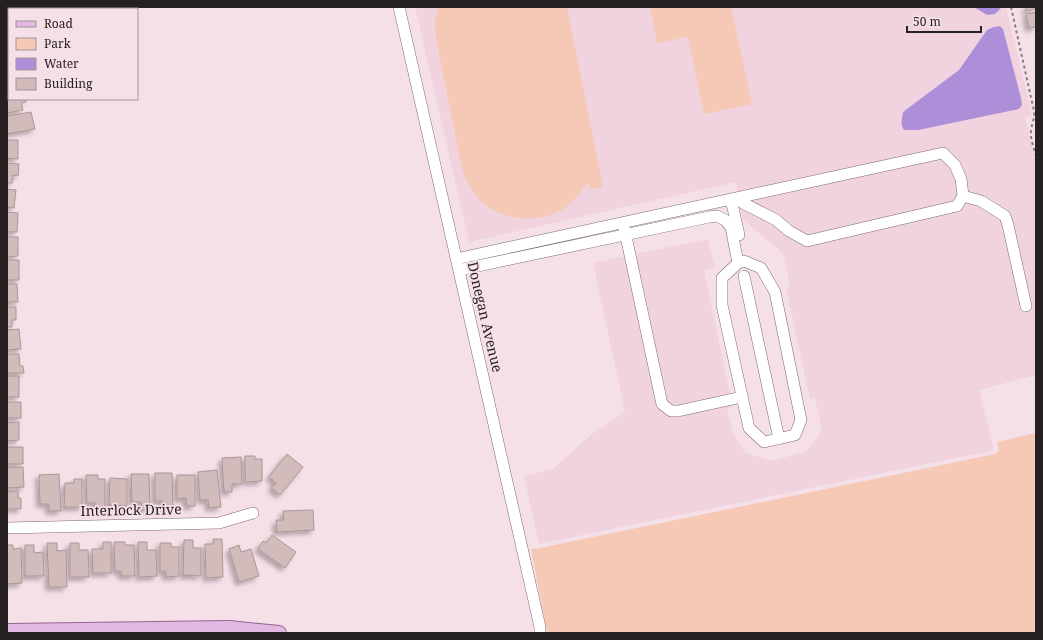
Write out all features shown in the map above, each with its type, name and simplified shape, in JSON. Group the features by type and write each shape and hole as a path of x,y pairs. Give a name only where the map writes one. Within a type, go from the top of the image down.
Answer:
{"main road":[{"path":"7,631 229,628 279,633"}],"street":[{"name":"Donegan Avenue","path":"399,7 540,627 540,633"},
{"path":"458,265 624,229 943,153 955,165 961,179 963,196 956,206 807,241 789,231 776,220 736,203"},
{"path":"963,196 981,201 1004,216 1008,226 1026,306"},
{"path":"736,203 741,262"},
{"path":"624,229 717,216 725,220 731,227 741,262"},
{"path":"624,229 662,404 671,411 678,411 742,397"},
{"path":"741,262 761,268 776,292 801,420 796,435 764,442 749,428 722,305 722,278 741,262"},
{"path":"744,276 779,439"},
{"name":"Interlock Drive","path":"7,528 219,523 253,513"}],"path":[{"path":"1011,7 1034,111 1035,118 1031,131 1036,156"}],"shaded area":[{"path":"415,7 1006,7 1032,115 1025,118 1033,150 1036,150 1036,375 979,390 994,450 539,544 524,476 553,469 592,434 625,412 593,263 708,239 715,267 704,270 732,404 727,411 733,433 746,453 772,461 807,451 822,431 815,398 810,399 786,288 790,286 783,253 743,220 736,182 469,242"}],"green space":[{"path":"439,7 567,7 603,187 590,189 587,183 576,198 562,210 531,219 499,213 489,208 478,198 465,178 462,169 436,39 435,19"},
{"path":"650,7 731,7 752,104 704,114 688,37 657,43"},
{"path":"1036,433 1036,633 547,633 531,549 995,454 999,450 997,442"}],"water":[{"path":"974,7 1001,8 995,14 987,15"},
{"path":"1000,26 1003,29 1021,98 1022,105 1019,109 918,130 904,130 902,124 903,112 959,70 987,30"}],"building":[{"path":"13,7 24,7 24,8"},
{"path":"1025,7 1036,7 1036,9 1026,11"},
{"path":"1036,12 1036,27 1029,28 1026,14"},
{"path":"7,49 8,66 7,66"},
{"path":"8,70 8,90 7,90"},
{"path":"7,93 8,100 26,100 26,102 21,103 23,110 7,113"},
{"path":"31,112 35,129 7,134 7,116"},
{"path":"7,140 18,140 18,159 7,158"},
{"path":"7,163 19,164 18,176 13,175 12,183 7,183"},
{"path":"7,189 16,190 14,208 7,207"},
{"path":"7,212 18,213 17,232 7,232"},
{"path":"7,237 18,237 18,256 7,257"},
{"path":"7,260 19,260 19,280 7,280"},
{"path":"7,284 17,284 18,302 7,302"},
{"path":"7,307 16,307 16,320 12,320 12,327 7,327"},
{"path":"19,329 21,349 7,350 7,330"},
{"path":"7,354 19,354 20,366 23,366 24,373 7,373"},
{"path":"7,376 19,376 19,397 7,397"},
{"path":"7,402 21,402 21,418 7,418"},
{"path":"19,422 19,440 7,441 7,423"},
{"path":"7,447 23,447 23,464 7,464"},
{"path":"287,454 303,467 280,495 271,488 276,483 269,477"},
{"path":"245,456 255,456 255,459 262,459 262,481 245,482"},
{"path":"241,457 242,484 232,484 232,492 224,492 222,458"},
{"path":"23,467 24,487 7,488 7,468"},
{"path":"217,470 221,507 209,508 208,500 200,500 198,472"},
{"path":"155,473 172,473 173,509 163,509 163,501 155,501"},
{"path":"59,474 61,511 49,511 49,504 40,504 39,475"},
{"path":"131,474 149,474 150,509 142,510 141,502 132,502"},
{"path":"86,475 98,475 98,479 105,479 105,510 96,510 96,503 87,503"},
{"path":"177,475 195,475 195,506 187,506 186,498 177,499"},
{"path":"110,478 127,479 127,506 109,505"},
{"path":"74,479 82,479 82,507 64,507 65,483 74,483"},
{"path":"18,491 18,498 21,498 21,509 7,509 7,492"},
{"path":"313,510 314,530 277,532 276,520 284,520 283,511"},
{"path":"272,535 296,552 285,568 258,549 263,541 266,543"},
{"path":"213,539 222,539 223,577 206,578 205,544 214,544"},
{"path":"184,540 193,540 193,548 201,548 201,576 183,575"},
{"path":"103,542 111,542 111,573 93,573 92,549 103,549"},
{"path":"114,542 125,542 125,545 134,545 135,576 122,576 121,571 115,571"},
{"path":"138,542 147,542 147,550 156,550 157,576 139,577"},
{"path":"47,543 57,543 57,551 66,550 67,587 49,587"},
{"path":"70,543 79,543 79,550 88,550 89,577 70,577"},
{"path":"160,543 171,543 171,547 179,547 179,576 166,577 166,571 160,571"},
{"path":"7,545 13,545 13,549 21,548 22,583 7,584"},
{"path":"25,545 34,545 34,553 43,552 44,576 25,576"},
{"path":"239,545 241,552 251,549 259,576 239,582 229,549"}]}
